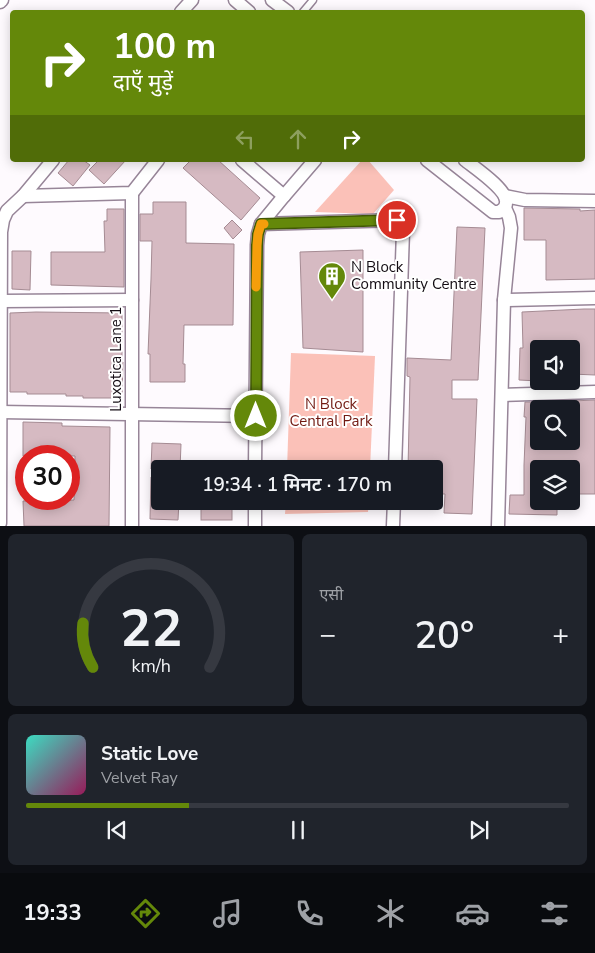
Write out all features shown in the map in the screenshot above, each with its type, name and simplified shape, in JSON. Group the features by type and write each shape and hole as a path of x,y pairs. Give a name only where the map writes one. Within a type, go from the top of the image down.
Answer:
{"street":[{"path":"183,10 192,0"},
{"path":"235,0 247,10"},
{"path":"272,0 285,10"},
{"path":"0,523 1,232 7,211 23,196 51,162"},
{"path":"23,196 132,192 156,162"},
{"path":"244,162 284,196"},
{"path":"255,460 258,234 261,224 312,162"},
{"path":"430,162 493,212 499,212 505,202"},
{"path":"467,162 500,189 511,228 504,300 498,526"},
{"name":"Luxotica Lane 1","path":"132,192 132,526"},
{"path":"505,202 525,200 595,201"},
{"path":"261,224 397,220 402,223 404,231 395,460"},
{"path":"504,300 595,298"},
{"path":"2,301 132,300"},
{"path":"502,395 595,392"},
{"path":"0,412 256,416"},
{"path":"255,510 255,526"},
{"path":"393,526 394,510"}],"lane":[{"path":"305,10 313,0"}],"green space":[{"path":"360,162 370,162 394,190 373,214 315,212"},
{"name":"N Block Central Park","path":"291,353 375,356 370,460 287,460"},
{"path":"285,510 368,510 368,512 285,514"}],"building":[{"path":"67,162 86,162 90,165 73,186 58,173"},
{"path":"97,162 124,162 104,184 89,170"},
{"path":"189,162 220,162 260,198 241,220 183,168"},
{"path":"153,202 186,202 186,243 234,244 233,325 184,325 183,364 185,364 185,382 150,382 150,354 148,354 152,241 140,241 140,214 153,214"},
{"path":"524,208 595,210 595,279 546,280 546,240 524,240"},
{"path":"107,209 124,209 124,287 51,285 51,252 105,252 104,221 107,221"},
{"path":"232,220 242,230 233,239 224,228"},
{"path":"457,227 485,228 478,380 452,380 452,399 477,399 472,514 444,513 443,460 408,460 410,377 407,376 407,358 451,360"},
{"name":"N Block Community Centre","path":"363,250 363,352 303,348 300,252"},
{"path":"12,251 31,251 30,290 12,289"},
{"path":"595,309 595,375 580,374 580,340 530,340 530,381 519,380 520,348 523,348 522,312"},
{"path":"10,313 122,313 122,398 83,398 83,396 66,396 66,394 10,392"},
{"path":"595,400 595,494 580,494 580,460 530,460 530,510 557,510 557,515 509,514 510,495 524,495 525,402 530,402 530,450 580,450 580,401"},
{"path":"23,422 62,423 62,426 110,427 109,526 24,526 23,510 80,510 80,445 23,445"},
{"path":"152,443 181,444 180,460 151,460"},
{"path":"151,477 151,510 179,510 178,520 150,519"},
{"path":"201,510 232,510 232,520 201,520"}],"slow traffic":[{"path":"256,287 258,234 261,224 264,224"}],"place":[{"name":"N Block Community Centre","path":"332,300"}],"route":[{"path":"256,416 257,245 261,224 397,220"}]}
